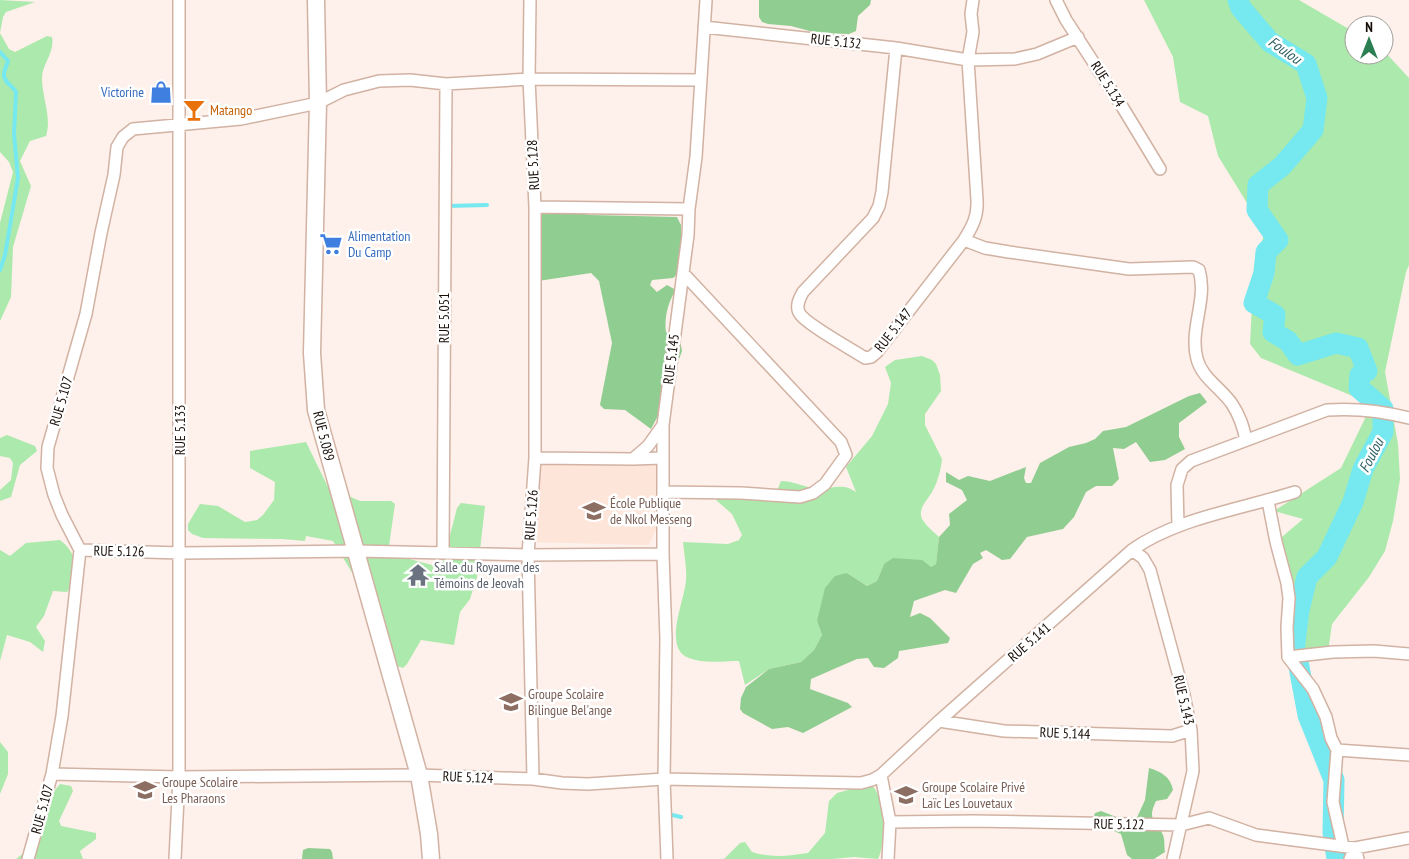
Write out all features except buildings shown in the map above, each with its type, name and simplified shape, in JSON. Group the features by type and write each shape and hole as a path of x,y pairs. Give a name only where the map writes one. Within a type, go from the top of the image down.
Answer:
{"street":[{"name":"RUE 5.133","path":"175,859 179,777 179,0"},
{"name":"RUE 5.089","path":"316,0 318,103 312,353 316,410 419,775 429,834 431,859"},
{"name":"RUE 5.128","path":"530,0 529,79 535,206 689,209"},
{"name":"RUE 5.145","path":"667,859 664,779 666,639 663,554 663,425 676,316 684,273 689,209 696,157 706,0"},
{"name":"RUE 5.147","path":"896,48 879,206 873,218 802,292 798,303 799,314 808,322 865,358 871,357 964,240 974,223 978,211 968,60 973,32 971,14 973,0"},
{"name":"RUE 5.134","path":"1056,0 1066,20 1160,169"},
{"name":"RUE 5.132","path":"704,27 896,48 968,60 1016,59 1037,54 1078,37"},
{"name":"RUE 5.107","path":"28,859 52,774 63,707 80,550 54,495 47,468 48,447 86,314 100,234 114,175 117,147 123,137 133,129 242,119 318,103 344,90 379,81 410,80 446,84 529,79 700,80"},
{"name":"RUE 5.051","path":"443,552 446,84"},
{"name":"RUE 5.126","path":"80,550 180,553 357,551 528,555 535,458 535,206"},
{"path":"964,240 985,248 1129,269 1193,267 1200,270 1202,277 1201,294 1195,347 1197,360 1205,376 1231,403 1241,419 1246,440"},
{"path":"663,492 741,493 800,497 813,493 825,484 846,455 841,442 684,273"},
{"path":"1178,526 1177,485 1182,469 1191,461 1327,410 1346,408 1409,418"},
{"path":"633,459 648,446 663,425"},
{"path":"535,458 663,458"},
{"name":"RUE 5.141","path":"881,775 1132,550 1157,534 1178,526 1295,492"},
{"path":"1268,501 1276,542 1288,583 1288,657 1313,689 1326,717 1331,738 1337,750 1333,802 1343,846"},
{"name":"RUE 5.143","path":"1132,550 1143,558 1150,570 1184,694 1191,730 1193,771 1173,859"},
{"path":"533,779 528,555 663,554"},
{"path":"1288,657 1333,652 1374,651 1409,654"},
{"name":"RUE 5.144","path":"939,721 1004,731 1134,736 1172,736 1191,730"},
{"path":"1337,750 1409,756"},
{"name":"RUE 5.124","path":"52,774 179,777 419,775 533,779 588,784 664,779 861,782 872,780 881,775"},
{"path":"881,775 890,822 888,859"},
{"name":"RUE 5.122","path":"890,822 972,821 1181,826 1209,818 1256,836 1343,846 1357,854 1409,838"},
{"path":"1350,859 1357,854"}],"shaded area":[{"name":"École Publique de Nkol Messeng","path":"657,460 656,529 649,545 528,542 538,461"}],"green space":[{"path":"0,0 35,2 6,12 3,17 0,33"},
{"path":"759,0 871,0 870,5 858,16 856,31 849,34 817,33 791,26 762,22 759,17"},
{"path":"1144,0 1299,0 1344,26 1344,65 1394,65 1394,62 1409,78 1409,265 1385,372 1398,444 1400,479 1393,521 1385,551 1369,577 1332,624 1329,645 1333,652 1288,657 1289,598 1276,542 1303,519 1274,511 1341,468 1372,404 1261,358 1250,344 1254,265 1265,232 1218,156 1208,116 1180,102 1173,57"},
{"path":"0,33 9,49 15,52 47,36 52,37 52,48 42,78 48,129 46,136 30,141 20,161 31,186 13,247 11,297 0,321 0,223 13,172 9,162 0,152"},
{"path":"555,209 590,215 677,217 681,225 681,271 673,278 652,280 650,285 657,292 667,285 676,290 667,310 666,332 680,340 682,351 678,362 668,366 661,410 651,429 625,410 604,409 600,405 612,343 599,281 591,273 538,281 537,224 541,210"},
{"path":"922,356 936,364 940,375 941,391 925,414 925,425 942,459 942,463 936,483 921,511 922,519 939,537 936,564 931,567 884,564 877,581 867,586 847,573 817,621 822,635 814,650 801,662 769,669 745,685 739,661 700,661 689,658 681,653 677,644 676,634 686,580 683,542 728,544 739,540 742,535 732,514 716,500 731,491 777,491 781,481 819,489 845,487 856,492 846,467 872,436 888,404 891,383 885,367 895,360"},
{"path":"1200,393 1207,402 1179,423 1179,437 1185,449 1165,460 1150,462 1136,442 1124,449 1113,448 1119,479 1112,486 1096,486 1086,492 1074,517 1063,529 1027,537 1010,559 1002,560 986,550 980,553 983,558 973,564 956,593 945,590 914,601 910,617 920,613 930,618 950,638 948,643 899,651 898,658 884,668 874,667 868,658 857,659 811,679 810,689 848,703 852,707 803,733 788,727 772,729 743,713 740,709 741,698 746,687 769,669 801,662 814,650 822,635 817,621 825,588 835,576 847,573 867,586 877,581 884,564 893,558 922,560 931,567 936,564 939,537 950,525 949,514 967,500 962,490 946,482 946,472 959,480 968,476 990,481 1026,467 1024,478 1026,483 1031,483 1040,463 1069,447 1095,439 1103,431 1126,427 1189,396"},
{"path":"7,435 35,446 37,451 20,465 11,497 0,501 0,490 11,480 13,463 10,458 0,456 0,438"},
{"path":"306,442 328,487 360,501 391,501 395,504 389,546 402,557 432,565 443,562 457,508 461,503 485,506 477,577 470,599 460,612 454,645 421,640 407,664 403,668 397,666 384,644 378,616 333,541 306,536 305,541 203,538 192,534 188,530 188,524 200,504 218,506 245,522 257,520 274,500 275,482 250,468 250,451"},
{"path":"60,540 71,551 74,558 74,579 67,592 53,591 44,616 36,627 45,641 43,652 30,642 7,635 0,661 0,550 10,556 26,543"},
{"path":"0,742 8,752 8,774 0,794"},
{"path":"1149,768 1164,775 1172,785 1173,790 1167,799 1156,801 1152,813 1152,817 1164,837 1165,852 1154,859 1132,859 1127,855 1121,834 1095,823 1093,819 1095,813 1101,811 1134,824 1145,800"},
{"path":"60,784 71,786 73,791 59,821 61,826 96,833 96,839 80,851 83,859 16,859 25,852 42,805"},
{"path":"870,784 875,789 882,808 883,831 881,852 878,859 854,857 832,859 724,859 740,843 745,842 752,852 766,855 787,856 808,853 825,833 829,801 837,793"},
{"path":"308,848 330,849 333,859 302,859 303,850"}],"waterway":[{"name":"Foulou","path":"1238,0 1241,8 1270,42 1306,64 1317,98 1313,130 1282,166 1258,185 1257,210 1278,240 1266,252 1264,273 1254,303 1275,315 1273,332 1288,341 1298,355 1336,343 1358,348 1367,371 1360,375 1359,388 1383,409 1383,432 1363,469 1353,502 1327,557 1307,577 1299,610 1294,651 1297,656 1308,715 1334,780 1333,832 1337,859"},
{"path":"0,52 8,61 4,77 16,92 14,134 18,178 5,255 0,270"},
{"path":"447,206 487,205"},
{"path":"668,814 681,817"}],"place":[{"name":"Victorine","path":"161,92"},
{"name":"Matango","path":"194,110"},
{"name":"Alimentation Du Camp","path":"331,244"},
{"name":"École Publique de Nkol Messeng","path":"594,511"},
{"name":"Salle du Royaume des Témoins de Jeovah","path":"418,575"},
{"name":"Groupe Scolaire Bilingue Bel'ange","path":"511,702"},
{"name":"Groupe Scolaire Les Pharaons","path":"145,790"},
{"name":"Groupe Scolaire Privé Laïc Les Louvetaux","path":"906,795"}]}
